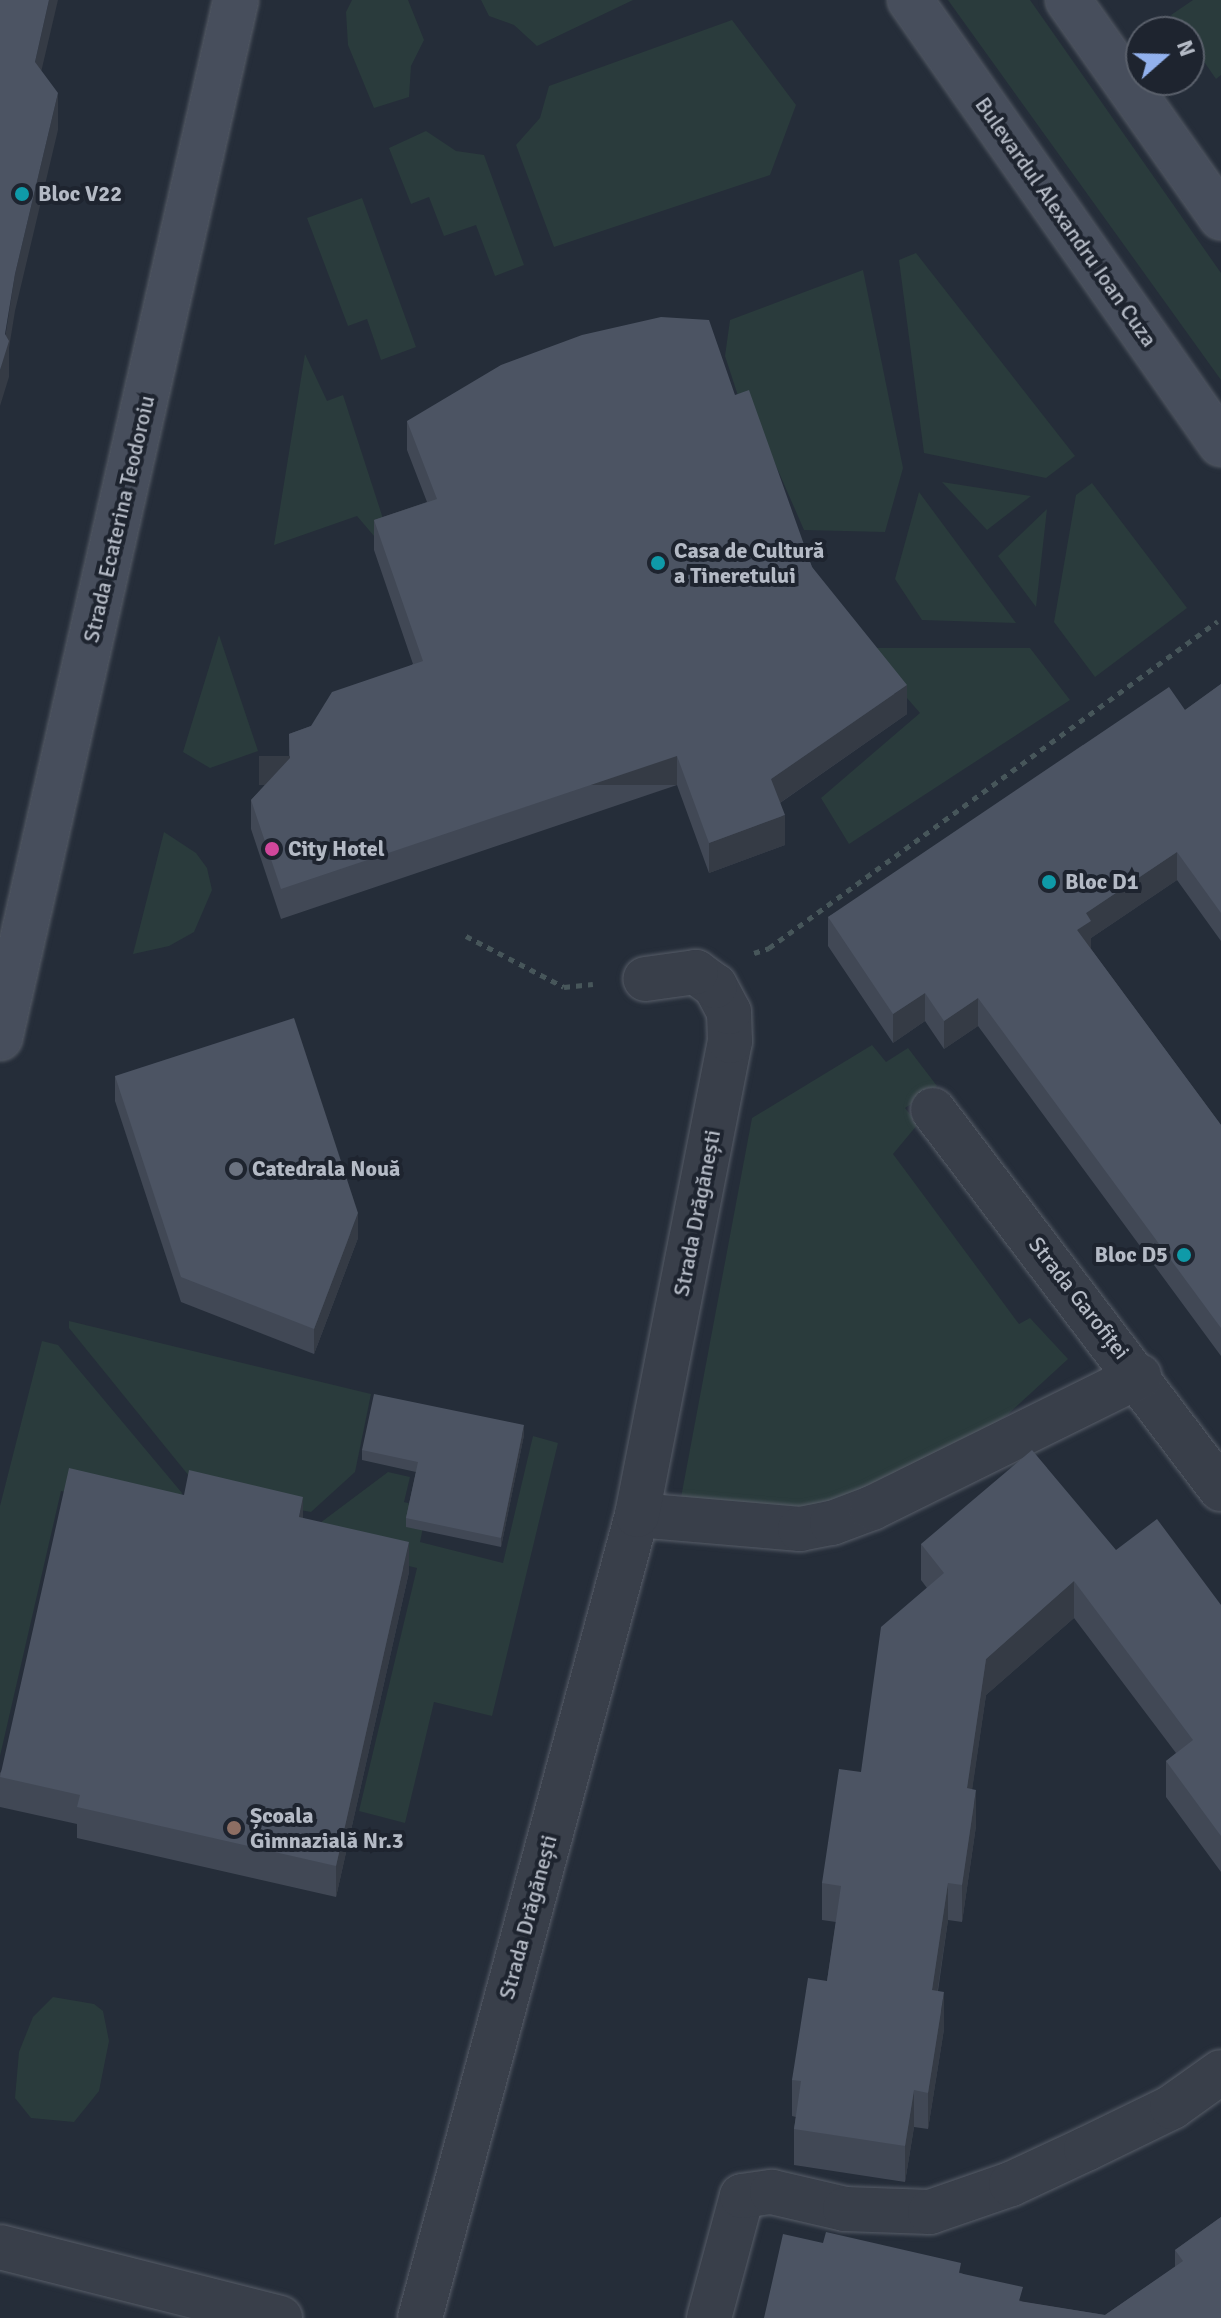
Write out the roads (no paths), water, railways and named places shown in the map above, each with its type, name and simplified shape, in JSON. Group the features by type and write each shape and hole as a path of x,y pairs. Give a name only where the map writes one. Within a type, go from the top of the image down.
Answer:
{"main road":[{"name":"Strada Ecaterina Teodoroiu","path":"0,1038 236,0"},
{"name":"Bulevardul Alexandru Ioan Cuza","path":"910,0 1221,444"},
{"path":"1068,0 1221,217"}],"street":[{"name":"Strada Drăgănești","path":"420,2318 637,1515 730,1041 729,1012 715,986 696,972 645,979"},
{"name":"Strada Garofiței","path":"933,1110 1139,1376 1221,1489"},
{"path":"637,1515 800,1529 832,1523 872,1508 1139,1376"},
{"path":"709,2318 742,2196 772,2192 845,2209 930,2212 1011,2184 1086,2149 1172,2107 1221,2072"},
{"path":"0,2247 280,2318"}],"place":[{"name":"Bloc V22","path":"22,194"},
{"name":"Casa de Cultură a Tineretului","path":"658,563"},
{"name":"City Hotel","path":"272,849"},
{"name":"Bloc D1","path":"1049,882"},
{"name":"Catedrala Nouă","path":"236,1169"},
{"name":"Bloc D5","path":"1184,1255"},
{"name":"Școala Gimnazială Nr.3","path":"234,1828"}]}
